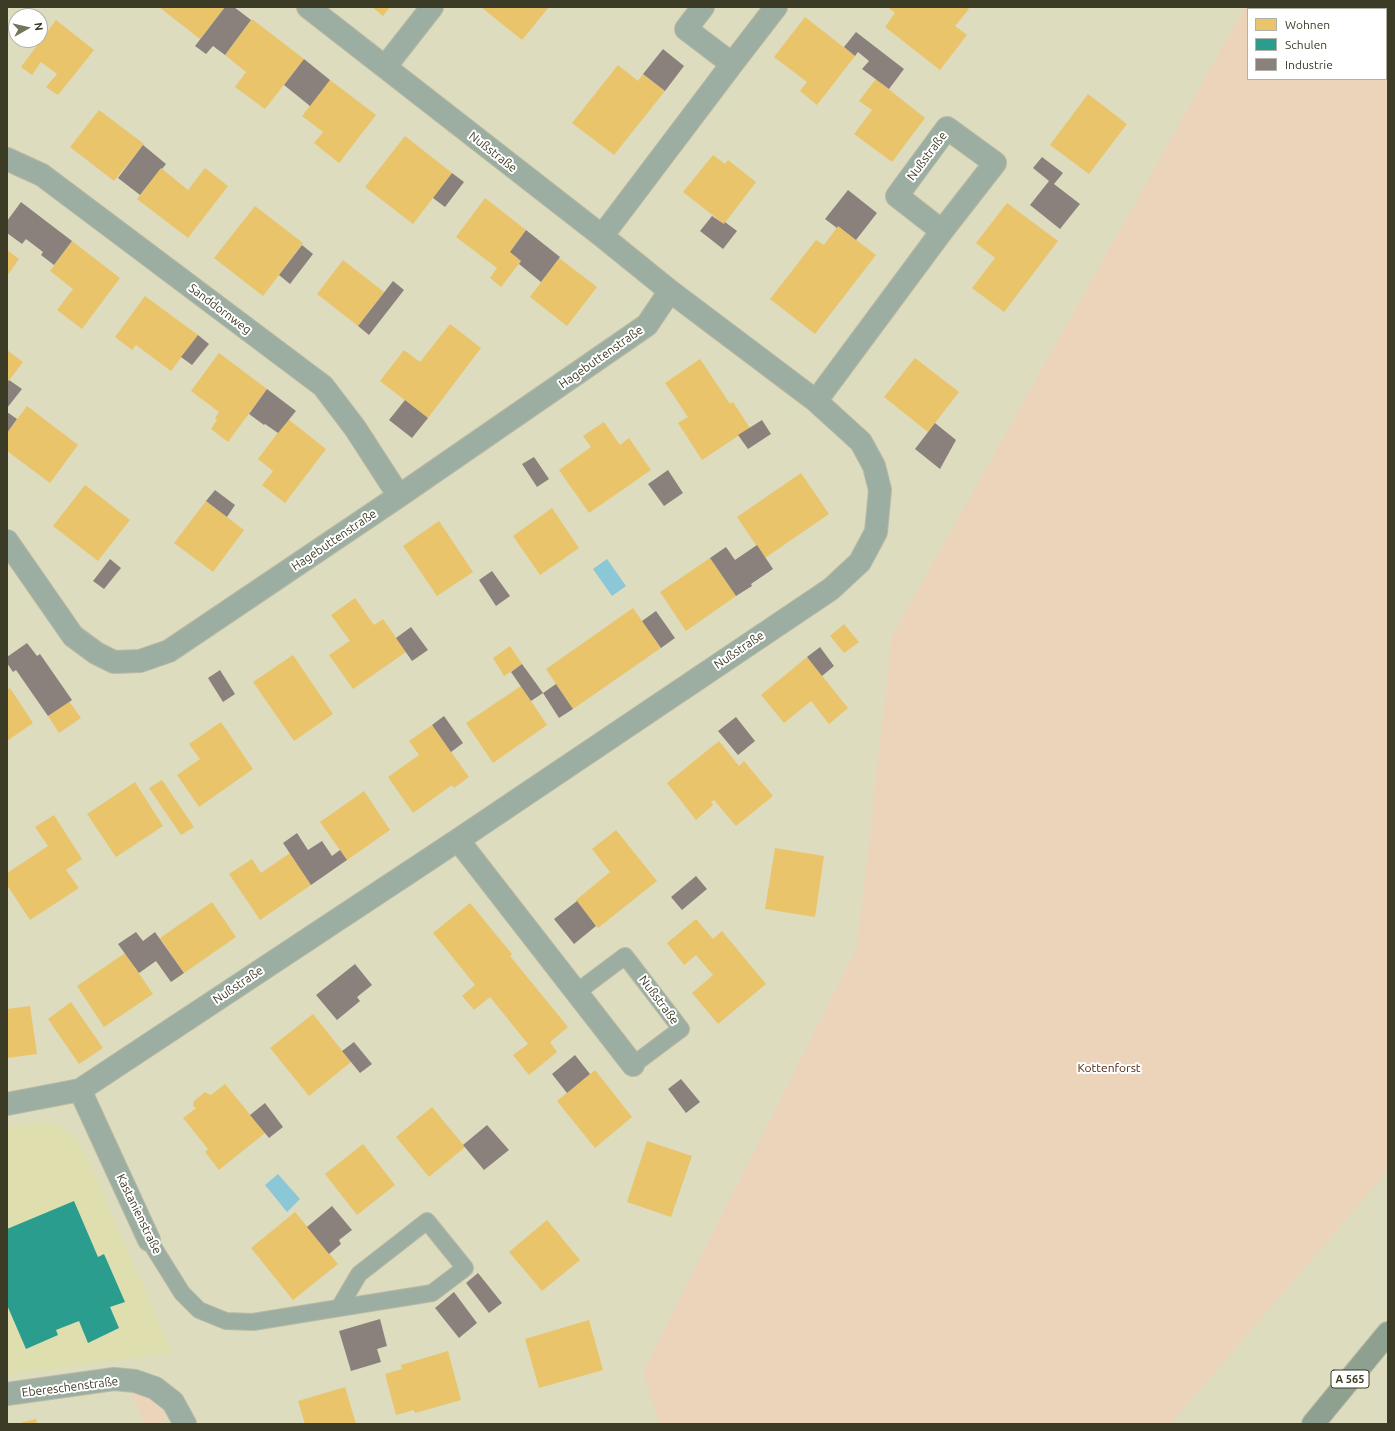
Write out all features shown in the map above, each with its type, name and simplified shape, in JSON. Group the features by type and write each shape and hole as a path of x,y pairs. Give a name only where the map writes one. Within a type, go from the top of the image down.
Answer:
{"highway":[{"name":"A 565","path":"1313,1424 1388,1334"}],"street":[{"name":"Nußstraße","path":"7,1104 80,1090 458,840 831,589 860,562 876,532 880,490 874,466 861,442 816,401 670,292 602,236 308,7"},
{"path":"385,68 432,7"},
{"path":"703,7 686,29 732,64"},
{"path":"602,236 776,7"},
{"name":"Nußstraße","path":"816,401 942,231 995,163 947,128 897,196 942,231"},
{"name":"Sanddornweg","path":"7,158 42,175 323,386 355,428 399,496"},
{"name":"Hagebuttenstraße","path":"7,541 73,636 96,653 114,662 140,661 169,651 399,496 647,325 670,292"},
{"name":"Nußstraße","path":"458,840 633,1065"},
{"name":"Kastanienstraße","path":"80,1090 149,1240"},
{"name":"Ebereschenstraße","path":"7,1394 114,1379 135,1381 155,1388 173,1402 185,1424"}],"lane":[{"name":"Nußstraße","path":"577,992 625,956 681,1029 633,1065"},
{"name":"Kastanienstraße","path":"149,1240 182,1293 199,1310 226,1321 253,1322 432,1293 465,1268 427,1221 359,1274 339,1308"}],"shaded area":[{"path":"38,1122 57,1124 75,1137 86,1154 172,1353 7,1375 7,1126"}],"green space":[{"name":"Kottenforst","path":"1245,7 1388,7 1388,1171 1170,1424 659,1424 643,1372 857,947 892,636"},
{"path":"131,1392 150,1399 165,1413 167,1419 153,1424 144,1424"}],"water":[{"path":"607,559 626,586 612,596 593,569"},
{"path":"278,1174 300,1199 287,1212 265,1185"}],"building: Wohnen":[{"path":"159,7 225,7 200,39"},
{"path":"372,7 390,7 383,16"},
{"path":"481,7 549,7 522,40"},
{"path":"888,7 966,7 969,9 955,26 967,35 940,70 885,27 895,13"},
{"path":"805,17 855,56 817,105 800,91 807,82 774,57"},
{"path":"252,19 304,59 265,109 235,87 246,72 225,55"},
{"path":"56,20 94,50 58,95 46,87 57,74 41,62 32,75 21,67 35,48 48,48 48,31"},
{"path":"618,65 638,81 643,74 665,91 614,155 572,123"},
{"path":"876,79 925,118 892,162 854,134 872,110 859,101"},
{"path":"330,80 376,115 339,163 314,143 323,132 302,116"},
{"path":"1088,94 1127,124 1089,174 1050,145"},
{"path":"99,110 144,144 114,181 70,147"},
{"path":"405,136 452,173 413,224 365,187"},
{"path":"713,155 725,164 728,160 756,182 724,224 683,192"},
{"path":"161,168 188,190 205,168 228,186 188,238 137,199"},
{"path":"485,198 526,230 510,252 521,261 501,287 490,278 497,268 456,237"},
{"path":"1007,203 1058,241 1004,312 972,288 995,258 976,243"},
{"path":"255,206 303,243 263,296 214,258"},
{"path":"838,226 876,255 815,334 770,299 816,240 824,245"},
{"path":"72,241 120,278 82,329 57,310 73,289 50,271"},
{"path":"7,250 19,259 7,276"},
{"path":"559,258 597,287 567,326 530,297"},
{"path":"343,260 384,292 358,326 317,294"},
{"path":"145,296 198,335 171,371 136,345 132,350 115,337"},
{"path":"450,324 481,348 428,418 380,381 404,350 420,362"},
{"path":"7,350 23,362 7,383"},
{"path":"219,353 267,389 228,442 211,429 217,420 215,418 219,412 191,391"},
{"path":"915,358 959,392 928,432 884,397"},
{"path":"700,359 730,404 733,402 750,428 702,460 678,423 688,417 665,383"},
{"path":"27,406 78,445 50,483 7,451 7,433"},
{"path":"288,419 326,449 285,503 262,485 273,471 258,459"},
{"path":"604,422 620,445 629,438 651,470 589,513 559,470 591,447 583,436"},
{"path":"801,473 829,514 765,558 737,517"},
{"path":"85,485 130,520 98,561 53,526"},
{"path":"206,501 244,530 213,572 174,543"},
{"path":"552,508 579,548 540,575 513,536"},
{"path":"439,521 473,572 437,596 403,546"},
{"path":"710,558 736,596 686,631 660,592"},
{"path":"355,598 374,625 383,619 406,652 353,689 329,655 350,641 331,615"},
{"path":"633,608 661,648 573,709 546,669"},
{"path":"844,624 859,642 844,653 830,636"},
{"path":"510,646 522,664 504,676 493,658"},
{"path":"293,655 333,714 294,741 253,682"},
{"path":"807,657 848,708 829,724 811,701 784,723 761,695"},
{"path":"521,686 547,725 493,763 466,723"},
{"path":"10,688 33,723 7,741 7,690"},
{"path":"69,701 81,718 59,733 48,716"},
{"path":"221,722 253,769 199,807 177,775 200,759 189,744"},
{"path":"432,725 469,777 454,788 452,785 413,813 388,777 419,755 409,741"},
{"path":"719,741 739,766 744,761 773,796 736,826 714,800 711,802 713,805 696,820 667,783"},
{"path":"162,780 194,827 181,835 149,788"},
{"path":"135,782 163,826 116,857 87,814"},
{"path":"364,791 390,830 347,860 320,822"},
{"path":"54,815 82,859 66,870 79,888 30,920 7,885 7,873 48,846 35,827"},
{"path":"616,830 657,881 598,928 576,900 610,872 592,849"},
{"path":"775,848 824,856 815,917 765,909"},
{"path":"290,853 311,885 260,920 229,874 252,859 261,873"},
{"path":"212,902 236,937 184,973 160,938"},
{"path":"470,903 512,954 510,956 568,1027 550,1042 557,1052 529,1075 513,1055 528,1044 490,997 474,1010 462,996 475,985 433,933"},
{"path":"696,919 713,939 722,931 766,984 718,1024 692,993 713,975 696,955 684,965 667,943"},
{"path":"125,953 153,994 104,1027 77,986"},
{"path":"71,1002 103,1048 79,1064 48,1019"},
{"path":"30,1006 37,1054 7,1058 7,1009"},
{"path":"313,1014 351,1062 309,1096 270,1048"},
{"path":"595,1070 632,1117 595,1148 557,1101"},
{"path":"225,1084 265,1133 219,1170 205,1152 208,1149 183,1118 196,1108 193,1106 194,1101 205,1092 211,1095"},
{"path":"432,1107 465,1147 429,1177 396,1137"},
{"path":"647,1141 692,1156 671,1217 627,1202"},
{"path":"363,1144 395,1185 357,1215 325,1174"},
{"path":"295,1212 338,1264 293,1300 251,1248"},
{"path":"547,1220 580,1260 542,1291 509,1252"},
{"path":"589,1320 603,1370 539,1388 525,1339"},
{"path":"448,1351 461,1400 415,1413 414,1410 396,1415 385,1374 402,1369 401,1365"},
{"path":"345,1387 356,1424 305,1424 298,1401"},
{"path":"36,1419 37,1424 20,1424 20,1423"}],"building: Schulen":[{"path":"74,1201 98,1257 104,1254 125,1302 110,1307 119,1328 88,1343 79,1321 56,1330 58,1335 26,1349 7,1305 7,1229"}],"building: Industrie":[{"path":"225,7 234,7 251,20 225,55 213,46 206,54 195,46"},
{"path":"856,32 904,69 889,89 862,69 869,61 858,52 855,56 844,47"},
{"path":"663,49 684,66 665,91 643,74"},
{"path":"304,59 330,80 310,106 284,85"},
{"path":"143,145 166,164 162,169 161,168 140,195 118,178"},
{"path":"1042,157 1063,173 1054,184 1080,204 1060,229 1030,205 1049,181 1033,168"},
{"path":"452,173 464,182 445,207 433,198"},
{"path":"848,190 877,213 856,240 838,226 837,228 825,219"},
{"path":"21,202 72,241 54,265 41,255 43,252 26,239 22,244 7,233 7,221"},
{"path":"712,216 724,224 725,222 737,231 723,249 700,231"},
{"path":"526,230 560,257 541,282 519,264 521,261 510,252"},
{"path":"302,245 313,254 290,284 279,275"},
{"path":"393,281 404,290 369,335 358,326"},
{"path":"198,335 209,344 192,365 181,357"},
{"path":"9,380 22,389 7,408 7,383"},
{"path":"267,389 296,411 278,433 249,414"},
{"path":"405,400 428,418 412,438 389,420"},
{"path":"7,412 17,419 7,433"},
{"path":"762,420 771,434 748,449 738,435"},
{"path":"935,423 956,440 940,469 915,449"},
{"path":"534,457 549,479 537,487 522,464"},
{"path":"668,470 683,493 664,506 648,484"},
{"path":"215,490 235,505 227,517 206,501"},
{"path":"757,545 773,569 751,584 752,586 736,596 710,558 726,547 735,560"},
{"path":"110,559 121,568 104,589 93,581"},
{"path":"492,571 510,596 496,606 479,580"},
{"path":"656,611 675,638 661,648 642,621"},
{"path":"411,627 428,650 412,661 396,638"},
{"path":"27,643 37,656 40,654 72,700 48,716 16,670 13,672 7,663 7,657"},
{"path":"820,647 834,666 822,676 807,657"},
{"path":"522,664 543,693 531,701 511,672"},
{"path":"220,670 235,694 223,702 208,678"},
{"path":"556,684 573,709 559,718 543,693"},
{"path":"444,716 463,743 451,752 432,725"},
{"path":"736,717 755,741 738,755 718,731"},
{"path":"297,833 308,850 322,841 332,856 340,850 347,860 311,885 283,843"},
{"path":"696,876 707,889 682,910 671,897"},
{"path":"577,901 596,926 574,944 554,919"},
{"path":"136,932 143,941 155,932 184,973 171,982 156,961 139,973 118,944"},
{"path":"355,964 372,985 357,997 360,1001 337,1020 316,995"},
{"path":"354,1042 372,1064 360,1073 342,1051"},
{"path":"575,1055 590,1074 567,1093 552,1074"},
{"path":"681,1079 700,1102 686,1113 668,1089"},
{"path":"265,1103 283,1127 269,1138 250,1115"},
{"path":"487,1125 509,1150 484,1170 463,1145"},
{"path":"332,1206 352,1230 339,1240 341,1244 329,1254 307,1227"},
{"path":"478,1273 502,1303 489,1313 466,1283"},
{"path":"454,1292 477,1323 459,1338 435,1308"},
{"path":"380,1319 387,1346 377,1349 381,1362 351,1371 339,1331"}]}
